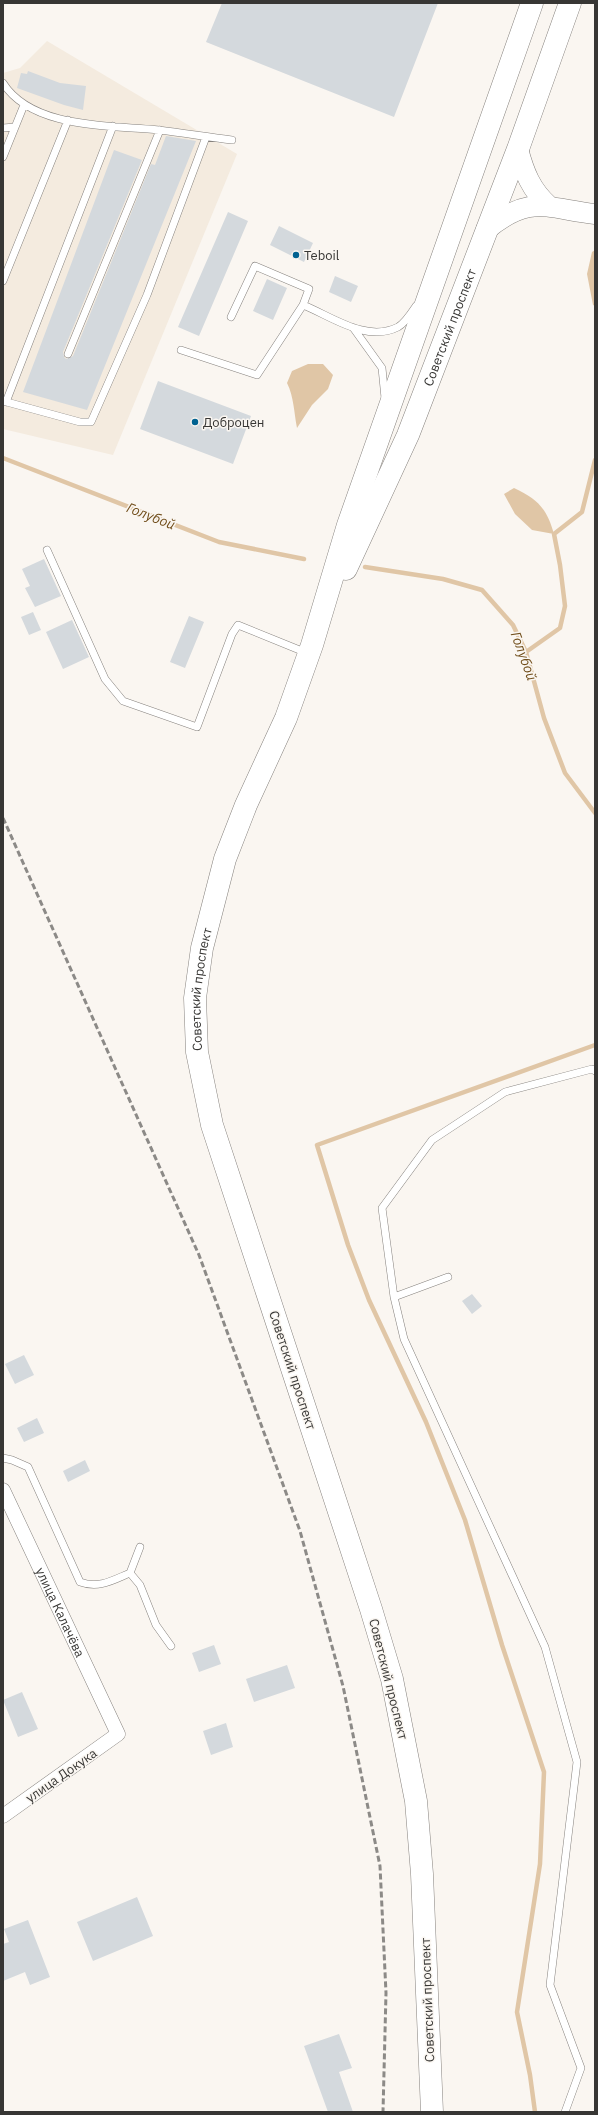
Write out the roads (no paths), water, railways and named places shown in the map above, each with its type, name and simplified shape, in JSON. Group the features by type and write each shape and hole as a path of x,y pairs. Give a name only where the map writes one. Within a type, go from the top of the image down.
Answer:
{"main road":[{"name":"Советский проспект","path":"310,649 408,436 518,149 570,3"},
{"name":"Советский проспект","path":"432,2112 422,1874 416,1801 392,1679 269,1293 212,1125 197,1052 195,998 202,948 222,867 246,805 286,718 310,649 348,525 531,4"}],"street":[{"path":"518,149 524,174 539,197 549,206"},
{"path":"486,230 500,219 524,207 549,206 595,214"},
{"name":"улица Калачёва","path":"3,1490 118,1734"},
{"name":"улица Докука","path":"3,1816 118,1734"}],"lane":[{"path":"3,83 9,92 24,105 48,116 113,126 160,130 232,140"},
{"path":"3,157 24,105"},
{"path":"3,281 68,120"},
{"path":"113,126 4,401 80,422 91,422 147,295 206,137"},
{"path":"3,128 15,128"},
{"path":"68,354 160,130"},
{"path":"181,350 257,374 303,305 309,289 255,266 231,317"},
{"path":"303,305 354,329 377,332 399,327 432,285"},
{"path":"354,329 382,368 387,414"},
{"path":"47,550 105,679 123,701 197,727 232,634 238,625 310,649"},
{"path":"565,2112 581,2068 550,1985 577,1762 545,1647 404,1339 394,1297 382,1208 432,1140 505,1092 592,1069 595,1071"},
{"path":"394,1297 448,1277"},
{"path":"3,1458 28,1467 80,1582 90,1585 100,1585 130,1573 140,1548"},
{"path":"130,1573 140,1584 156,1625 171,1646"}],"waterway":[{"name":"Голубой","path":"3,458 219,542 304,559"},
{"path":"526,652 560,628 565,606 560,565 554,534 582,512 595,460"},
{"name":"Голубой","path":"365,567 443,579 482,590 513,625 526,652 544,718 565,773 595,813"},
{"path":"535,2112 530,2075 517,2012 540,1864 544,1772 502,1645 465,1520 426,1422 369,1300 348,1245 317,1145 595,1045"}],"railway":[{"path":"3,818 199,1255 300,1531 343,1686 380,1866 386,1993 383,2112"}],"place":[{"name":"Teboil","path":"296,255"},
{"name":"Доброцен","path":"195,422"}]}
